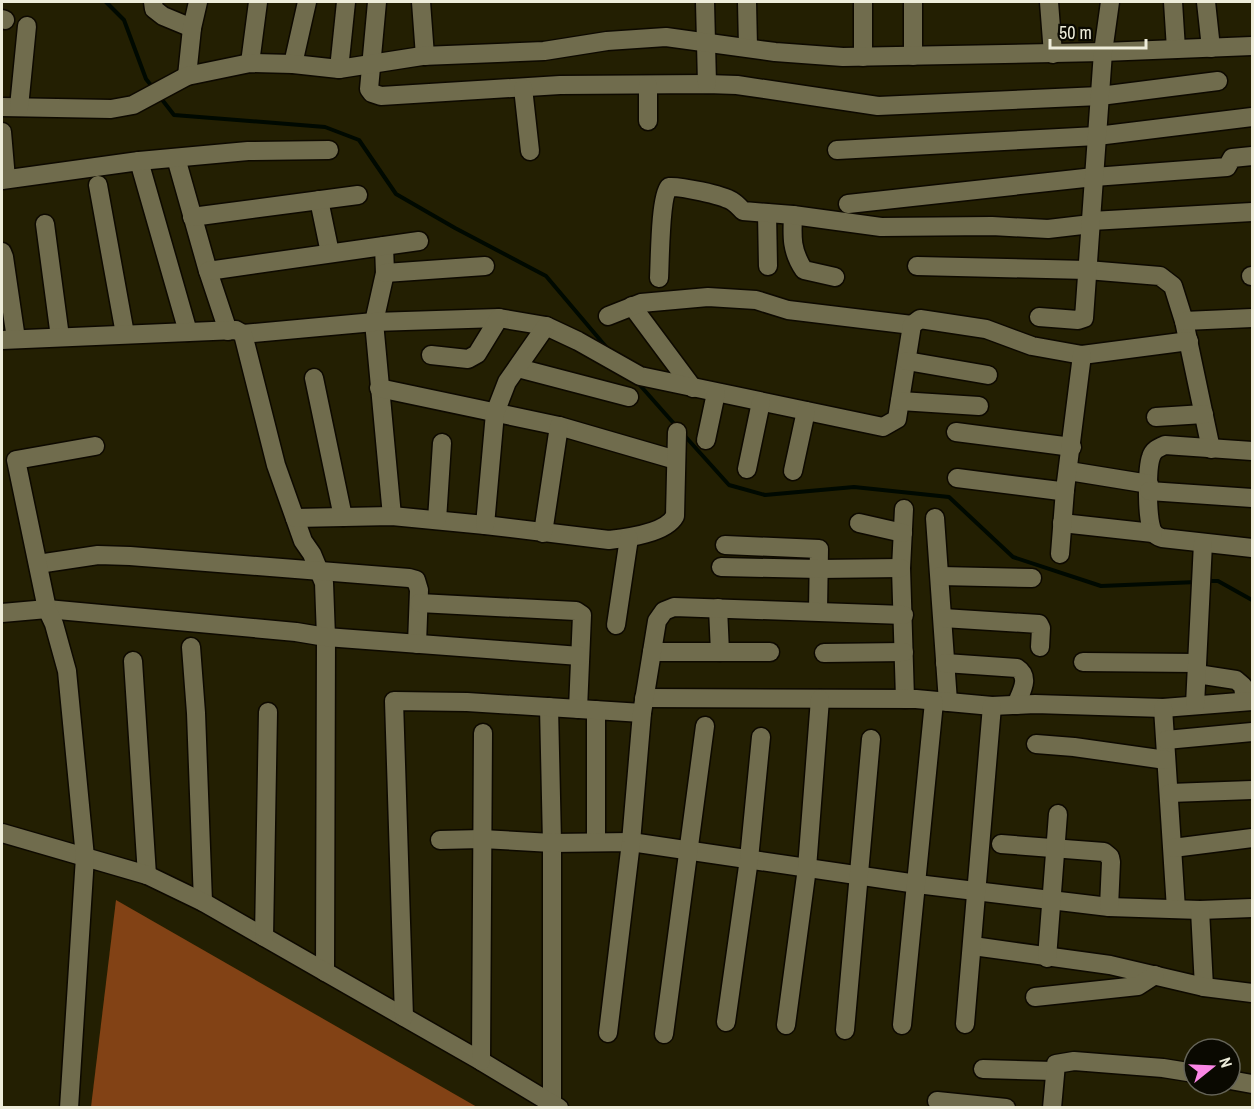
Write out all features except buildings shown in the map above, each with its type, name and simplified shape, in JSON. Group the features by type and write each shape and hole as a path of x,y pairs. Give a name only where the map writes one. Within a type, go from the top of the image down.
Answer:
{"street":[{"path":"153,2 154,9 163,16 192,28"},
{"path":"187,76 192,28 198,2"},
{"path":"250,63 258,2"},
{"path":"293,64 307,2"},
{"path":"339,69 346,2"},
{"path":"376,2 369,89 372,93 381,96 523,88 707,84 737,85 878,106 1100,96 1218,81"},
{"path":"421,2 425,56"},
{"path":"705,2 707,84"},
{"path":"747,2 748,47"},
{"path":"863,2 863,57"},
{"path":"913,2 913,56"},
{"path":"1049,2 1053,54"},
{"path":"1039,317 1078,320 1084,318 1103,52 1110,2"},
{"path":"1173,2 1176,49"},
{"path":"1206,2 1211,48"},
{"path":"27,26 10,107 124,108 187,76 250,63 293,64 339,69 425,56 544,51 607,40 654,38 707,42 775,52 863,57 1053,54 1252,46"},
{"path":"648,85 648,121"},
{"path":"523,88 530,151"},
{"path":"837,150 1097,136 1252,117"},
{"path":"2,132 4,180 139,161 248,151 329,150"},
{"path":"848,204 1094,177 1227,167 1232,158 1252,156"},
{"path":"176,158 208,271 235,332 276,465 303,541 312,554 324,583 326,972"},
{"path":"139,161 188,332"},
{"path":"98,185 125,334"},
{"path":"659,278 663,210 666,190 669,187 728,199 743,211 793,214 881,227 992,226 1048,229 1091,222 1252,212"},
{"path":"192,217 358,195"},
{"path":"319,200 330,253"},
{"path":"767,213 768,266"},
{"path":"793,214 792,238 795,258 804,270 835,277"},
{"path":"45,224 60,337"},
{"path":"208,271 419,241"},
{"path":"384,246 385,273 374,322 392,516"},
{"path":"2,252 9,340 125,334 235,332 374,322 499,318 546,326 640,376 883,427 897,419 912,325"},
{"path":"385,273 485,266"},
{"path":"917,266 1088,270 1160,276 1173,286 1184,321 1211,449"},
{"path":"608,316 641,303 698,298 735,298 756,300 788,309 912,325 920,319 954,323 986,329 1032,346 1082,355 1189,341"},
{"path":"632,306 693,388"},
{"path":"431,355 468,359 477,354 499,318"},
{"path":"1184,321 1252,318"},
{"path":"485,525 495,412 507,382 546,326"},
{"path":"1060,554 1065,490 1082,355"},
{"path":"907,361 988,375"},
{"path":"518,368 629,397"},
{"path":"314,378 343,517"},
{"path":"379,388 559,426 676,460"},
{"path":"706,440 716,393"},
{"path":"900,401 979,406"},
{"path":"747,469 761,402"},
{"path":"794,471 806,411"},
{"path":"1156,417 1204,414"},
{"path":"543,532 559,426"},
{"path":"295,518 392,516 609,540 629,538 672,523 675,516 677,432"},
{"path":"956,432 1072,447"},
{"path":"437,520 442,443"},
{"path":"1154,533 1150,526 1149,488 1150,458 1155,449 1164,445 1252,451"},
{"path":"69,1107 85,857 67,671 54,624 47,609 38,564 9,461 95,446"},
{"path":"1069,471 1149,488 1252,498"},
{"path":"957,478 1065,490"},
{"path":"904,509 902,568 905,699"},
{"path":"902,1025 945,663 935,518"},
{"path":"859,523 903,533"},
{"path":"1062,523 1154,533 1162,538 1252,548"},
{"path":"616,625 629,538"},
{"path":"1195,705 1203,543"},
{"path":"725,545 819,549 818,610"},
{"path":"38,564 98,555 130,555 409,578 416,580 419,590 417,644"},
{"path":"721,567 902,568"},
{"path":"940,576 1032,578"},
{"path":"419,603 576,611 582,615 580,656 587,710 596,842"},
{"path":"608,1033 631,842 643,705 657,621 664,611 674,607 818,610 904,615"},
{"path":"718,608 720,652"},
{"path":"2,613 47,609 296,632 326,637 580,656"},
{"path":"943,618 1039,624 1041,628 1040,647"},
{"path":"191,648 196,713 203,902"},
{"path":"652,652 770,652"},
{"path":"824,653 904,652"},
{"path":"133,661 147,875"},
{"path":"404,1017 394,701 467,702 587,710 643,705 820,699 905,699 992,706 1098,705 1163,708 1249,701 1243,686 1236,680 1197,669 1083,662"},
{"path":"945,663 1017,668 1023,672 1025,679 1016,705"},
{"path":"786,1025 807,868 820,699"},
{"path":"965,1024 992,706"},
{"path":"549,707 556,1105"},
{"path":"1163,708 1176,909"},
{"path":"264,937 268,712"},
{"path":"664,1034 705,726"},
{"path":"1166,740 1252,732"},
{"path":"481,1061 483,733"},
{"path":"726,1022 749,859 761,737"},
{"path":"845,1030 871,739"},
{"path":"1036,744 1166,760"},
{"path":"1170,793 1252,789"},
{"path":"1047,958 1058,814"},
{"path":"2,833 147,875 203,902 556,1105"},
{"path":"1173,848 1252,838"},
{"path":"440,840 482,839 552,843 631,842 917,884 1109,907 1252,908"},
{"path":"1001,844 1104,852 1110,857 1109,907"},
{"path":"1200,909 1204,987"},
{"path":"973,946 1110,965 1204,987 1252,993"},
{"path":"1035,997 1138,986 1155,975"},
{"path":"1052,1107 1056,1064 1074,1061 1182,1071"},
{"path":"982,1069 1054,1071"},
{"path":"937,1101 1006,1107"}],"shaded area":[{"path":"116,900 477,1107 91,1107"}],"waterway":[{"path":"106,2 124,20 146,79 154,89"},
{"path":"160,97 174,115 325,127 359,140 396,194 546,276 607,348"},
{"path":"638,383 677,427"},
{"path":"684,435 729,485 765,495 854,487 949,497 1013,557 1101,586 1197,582"},
{"path":"1207,581 1218,581 1252,600"}]}
